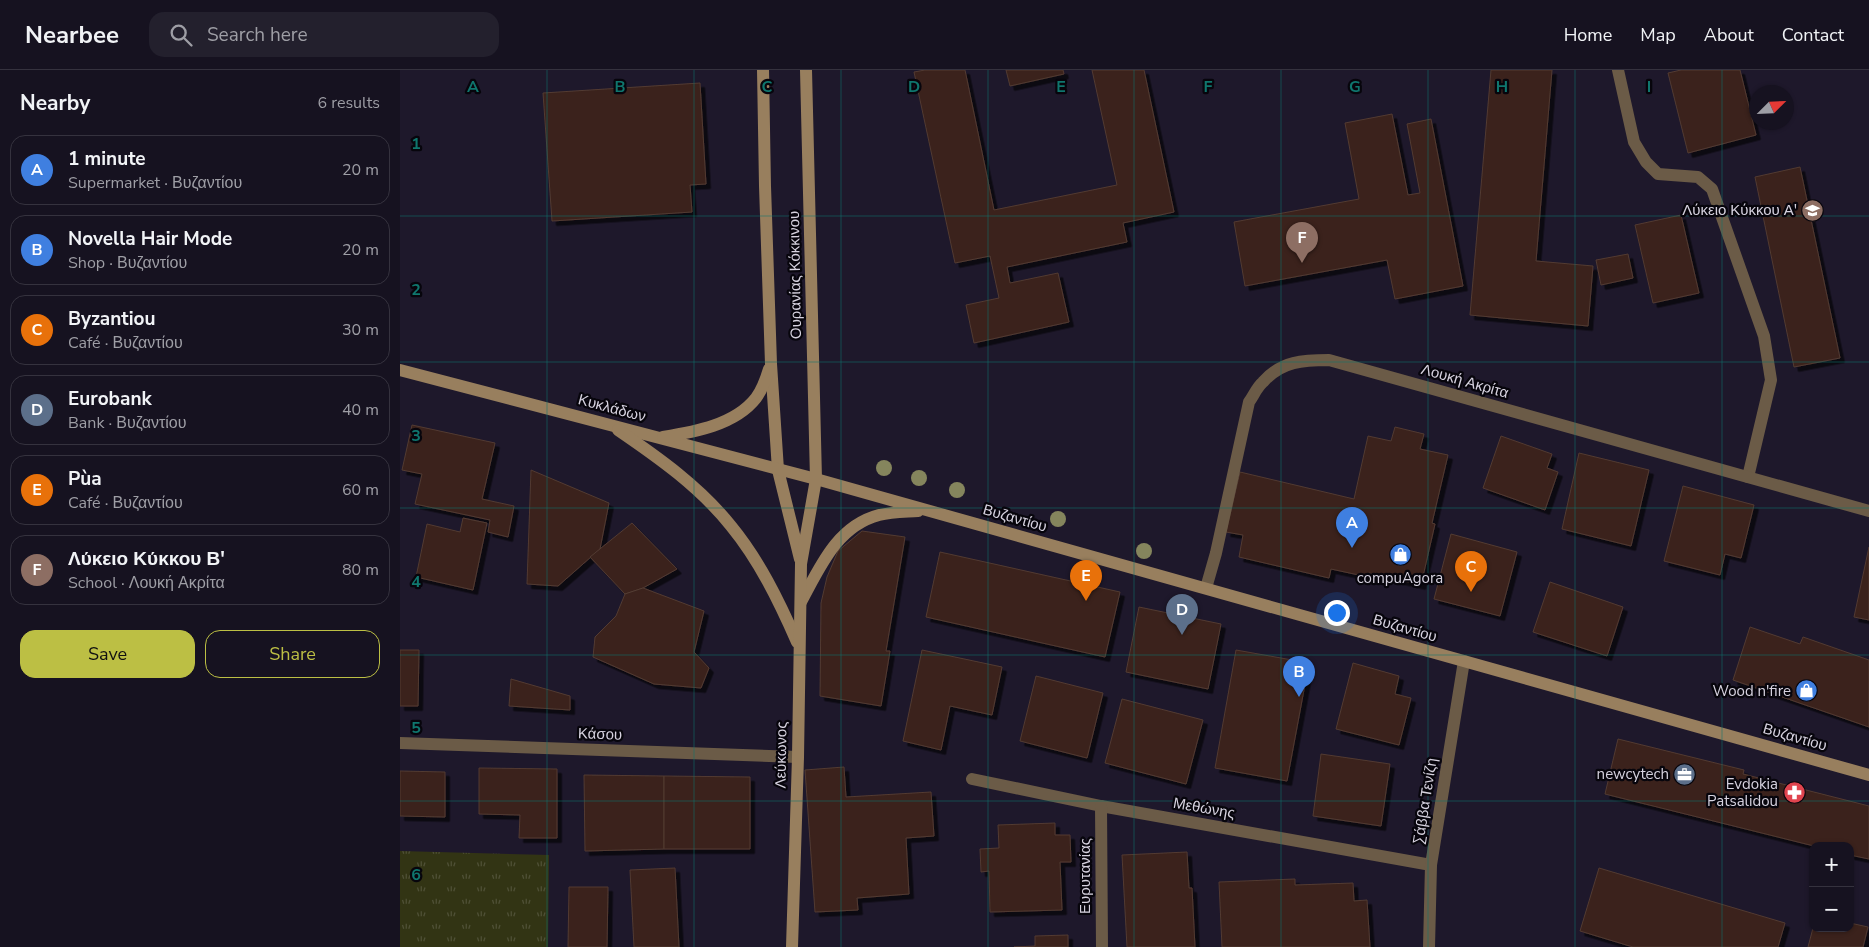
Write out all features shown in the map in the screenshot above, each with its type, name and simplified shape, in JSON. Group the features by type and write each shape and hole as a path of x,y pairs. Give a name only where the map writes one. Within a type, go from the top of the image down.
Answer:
{"main road":[{"name":"Ουρανίας Κόκκινου","path":"763,70 771,364 778,470"},
{"name":"Ουρανίας Κόκκινου","path":"806,70 816,479"},
{"path":"658,437 702,429 741,412 757,398 771,364"},
{"name":"Κυκλάδων","path":"400,370 816,479"},
{"path":"609,424 669,466 704,496 729,523 747,547 767,581 784,611 799,646"},
{"name":"Λεύκωνος","path":"778,470 801,564"},
{"name":"Βυζαντίου","path":"816,479 1869,775"},
{"name":"Λεύκωνος","path":"792,947 798,757 801,564 816,479"},
{"path":"800,604 831,549 841,536 852,527 879,515 928,510"}],"street":[{"path":"1618,70 1634,142 1646,162 1658,174 1698,177 1712,189 1764,336 1771,380 1748,477"},
{"name":"Λουκή Ακρίτα","path":"1206,588 1216,553 1249,402 1263,381 1269,376 1282,367 1305,360 1329,360 1869,511"},
{"name":"Σάββα Τενίζη","path":"1429,947 1431,865 1464,661"},
{"name":"Κάσου","path":"400,743 798,757"},
{"name":"Μεθώνης","path":"972,780 1101,806 1431,865"},
{"name":"Ευρυτανίας","path":"1101,806 1102,947"}],"green space":[{"path":"400,851 549,855 548,947 400,947"}],"building":[{"path":"925,70 965,70 994,210 1117,185 1092,70 1144,70 1174,212 1123,223 1127,242 1007,267 1010,283 1058,273 1069,322 974,343 966,305 999,298 990,256 955,263 914,72"},
{"path":"1006,70 1063,70 1064,74 1010,86"},
{"path":"1491,70 1552,70 1536,261 1593,266 1588,326 1470,315"},
{"path":"1681,70 1740,70 1749,107 1749,130 1755,130 1756,135 1688,153 1668,73"},
{"path":"700,83 706,184 690,185 692,212 552,221 543,93"},
{"path":"1392,114 1408,195 1420,193 1407,124 1431,119 1463,286 1395,299 1387,260 1245,286 1234,222 1359,199 1345,123"},
{"path":"1800,167 1840,358 1794,367 1755,177"},
{"path":"1681,215 1699,293 1653,303 1635,225"},
{"path":"1628,254 1633,278 1601,285 1596,260"},
{"path":"412,425 495,443 482,499 514,506 508,537 488,532 490,520 415,504 422,474 402,470"},
{"path":"1395,427 1424,434 1420,449 1448,455 1432,523 1435,524 1421,585 1369,573 1368,577 1331,569 1329,578 1239,557 1243,535 1226,532 1240,472 1354,499 1368,436 1391,441"},
{"path":"1501,436 1552,454 1547,468 1558,472 1545,510 1483,488"},
{"path":"1579,453 1649,470 1631,546 1562,529"},
{"path":"531,470 609,503 600,549 558,586 527,584"},
{"path":"1683,486 1754,505 1741,558 1725,554 1720,575 1664,561"},
{"path":"463,518 487,523 473,590 416,577 427,524 460,532"},
{"path":"632,523 677,569 643,588 625,594 590,557"},
{"path":"862,531 905,537 886,651 890,651 881,706 820,696 821,603 827,577 838,551"},
{"path":"1451,534 1517,552 1500,616 1434,599"},
{"path":"1869,547 1869,620 1854,617"},
{"path":"940,552 1120,592 1105,657 926,617"},
{"path":"1550,582 1623,607 1607,656 1533,632"},
{"path":"643,588 704,611 694,652 709,668 701,688 654,684 593,657 595,637 616,616 625,594"},
{"path":"1139,607 1221,624 1208,689 1126,672"},
{"path":"1750,627 1800,644 1803,637 1869,660 1869,727 1733,680"},
{"path":"400,650 419,650 418,706 400,706"},
{"path":"922,650 1002,667 992,715 950,706 941,750 903,741"},
{"path":"1236,650 1309,663 1287,781 1215,768"},
{"path":"1353,663 1399,676 1395,694 1411,698 1399,745 1336,729"},
{"path":"1036,676 1103,693 1087,758 1020,741"},
{"path":"511,679 570,696 570,710 509,706"},
{"path":"1122,699 1203,720 1186,784 1105,763"},
{"path":"1618,739 1744,770 1743,774 1869,806 1869,859 1854,856 1854,842 1809,842 1809,845 1605,794"},
{"path":"1321,754 1390,764 1381,826 1313,816"},
{"path":"844,767 846,797 931,792 934,836 906,838 909,894 857,898 858,910 815,912 805,770"},
{"path":"479,768 557,769 557,838 519,838 520,815 479,814"},
{"path":"400,771 445,772 445,817 400,816"},
{"path":"584,775 664,776 664,849 585,851"},
{"path":"664,776 750,777 750,849 664,849"},
{"path":"1055,823 1055,835 1070,835 1071,862 1060,862 1062,910 990,912 989,871 981,872 980,849 999,848 998,825"},
{"path":"1187,852 1189,888 1192,888 1195,947 1127,947 1122,855"},
{"path":"675,868 679,947 634,947 630,870"},
{"path":"1599,868 1785,923 1778,947 1633,947 1580,931"},
{"path":"1295,879 1295,885 1353,883 1354,901 1367,900 1370,947 1222,947 1219,882"},
{"path":"569,887 608,887 607,947 568,947"},
{"path":"1854,924 1868,927 1863,947 1808,947 1812,932 1854,932"},
{"path":"1068,935 1068,947 1014,947 1035,946 1035,936"}],"place":[{"name":"Λύκειο Κύκκου Α'","path":"1813,210"},
{"name":"Λύκειο Κύκκου Β'","path":"1302,263"},
{"name":"1 minute","path":"1352,548"},
{"name":"compuAgora","path":"1400,555"},
{"name":"Byzantiou","path":"1471,592"},
{"name":"Pùa","path":"1086,601"},
{"name":"Eurobank","path":"1182,635"},
{"name":"Wood n'fire","path":"1807,691"},
{"name":"Novella Hair Mode","path":"1299,697"},
{"name":"newcytech","path":"1685,774"},
{"name":"Evdokia Patsalidou","path":"1794,793"}]}
